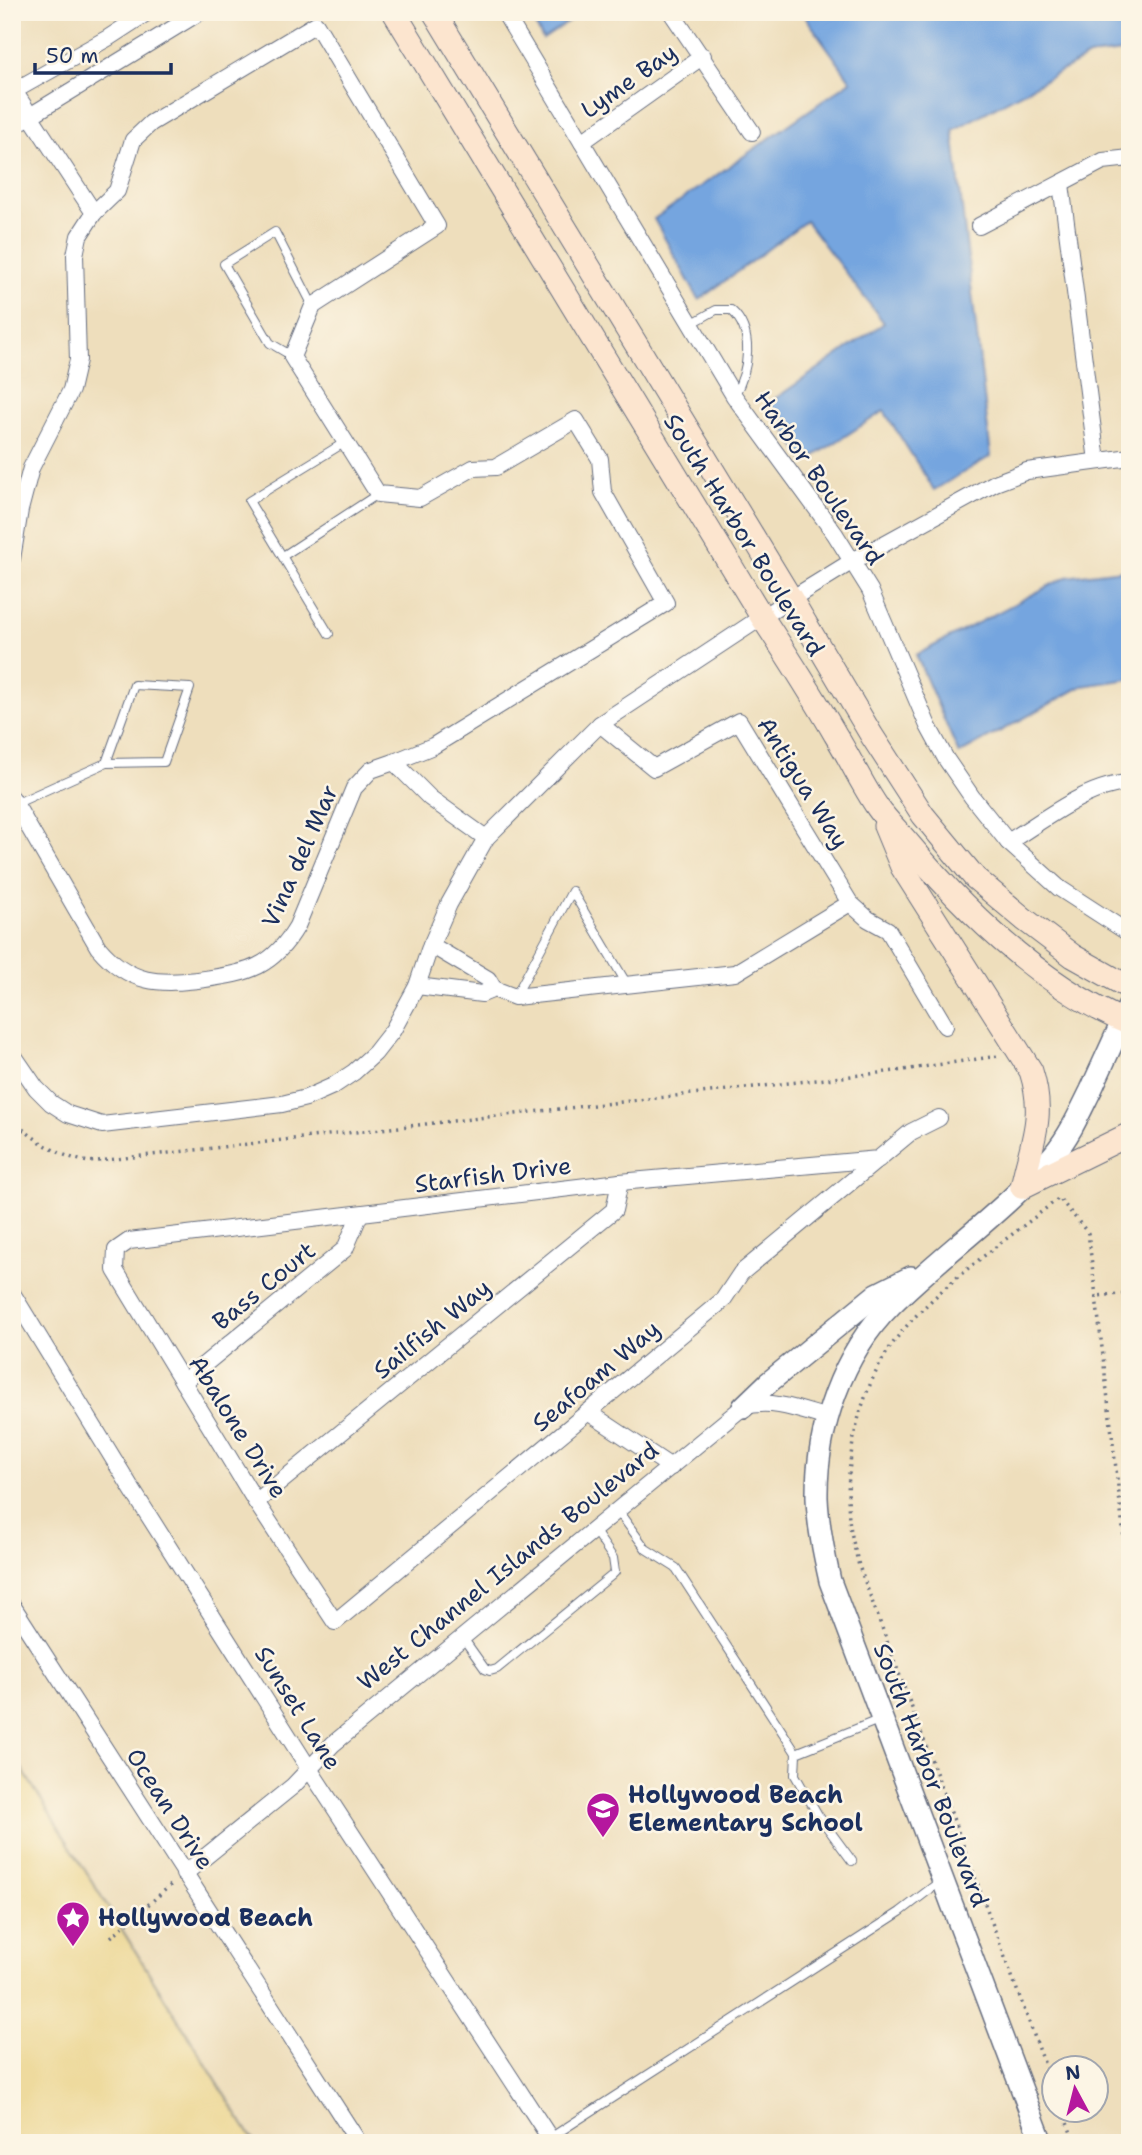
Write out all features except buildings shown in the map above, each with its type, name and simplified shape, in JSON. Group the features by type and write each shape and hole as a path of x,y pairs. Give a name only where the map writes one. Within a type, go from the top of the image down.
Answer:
{"main road":[{"name":"South Harbor Boulevard","path":"394,12 762,617 812,694 877,807 963,905 996,935 1034,966 1082,999 1127,1016"},
{"name":"South Harbor Boulevard","path":"434,12 872,736 923,815 975,878 1073,956 1130,988"},
{"path":"877,807 902,867 1028,1065 1037,1090 1039,1124 1022,1187"},
{"path":"1022,1187 1130,1134"}],"street":[{"path":"94,213 13,90 108,38 148,12"},
{"path":"12,127 200,12"},
{"name":"Harbor Boulevard","path":"504,12 734,396 835,534 850,562 870,590 928,726 946,759 1008,842 1059,888 1130,934"},
{"name":"Lyme Bay","path":"671,12 752,132"},
{"path":"12,559 20,510 31,468 71,390 78,350 75,255 79,236 94,213 117,191 123,180 130,147 140,131 316,24 437,226 313,306 292,357 378,494"},
{"name":"Lyme Bay","path":"582,142 703,57"},
{"path":"979,226 1103,161 1130,158"},
{"path":"1061,184 1097,461"},
{"name":"Vina del Mar","path":"14,801 98,947 109,960 125,972 145,981 176,983 240,975 255,969 280,950 298,926 354,788 371,770 433,746 666,603 603,492 600,459 576,420 496,467 473,468 420,498 378,494"},
{"path":"12,1053 36,1088 51,1103 68,1114 102,1125 282,1104 306,1098 333,1086 375,1053 393,1030 417,986 449,904 486,838 600,724 850,562 995,482 1027,471 1130,457"},
{"name":"Antigua Way","path":"600,724 654,768 739,721 850,903 868,919 888,930 945,1026"},
{"path":"394,762 430,798 486,838"},
{"path":"1008,842 1094,790 1115,783 1130,783"},
{"path":"431,945 488,979 495,989 514,998 735,973 850,903"},
{"path":"467,992 476,971"},
{"path":"417,986 482,994 495,989"},
{"name":"West Channel Islands Boulevard","path":"827,1418 840,1383 861,1343 889,1307 1022,1187 1055,1153 1073,1128 1127,1016"},
{"name":"Seafoam Way","path":"335,1622 723,1300 741,1273 911,1132 939,1118"},
{"name":"Starfish Drive","path":"117,1250 129,1241 620,1182 879,1159"},
{"name":"Sailfish Way","path":"257,1502 614,1210 620,1182"},
{"name":"Bass Court","path":"183,1382 345,1249 360,1214"},
{"name":"Abalone Drive","path":"117,1250 115,1270 257,1502 335,1622"},
{"name":"West Channel Islands Boulevard","path":"184,1874 293,1786 332,1744 618,1511 877,1294 929,1269"},
{"name":"Sunset Lane","path":"12,1293 308,1768 552,2141"},
{"path":"743,1407 756,1403 772,1404 827,1418"},
{"path":"588,1412 671,1467"},
{"name":"South Harbor Boulevard","path":"827,1418 817,1498 821,1542 830,1581 1042,2143"},
{"name":"Ocean Drive","path":"12,1605 359,2143"}],"lane":[{"path":"292,357 270,343 224,264 275,232 313,306"},
{"path":"689,324 716,310 731,310 741,319 748,345 744,379 734,396"},
{"path":"329,634 249,501 347,442"},
{"path":"283,555 378,494"},
{"path":"14,801 106,763 164,762 190,688 134,685 106,763"},
{"path":"514,998 572,891 628,986"},
{"path":"618,1511 646,1549 676,1568 796,1753 795,1775 818,1815 852,1861"},
{"path":"463,1638 485,1669 497,1669 590,1593 615,1572 613,1558 594,1530"},
{"path":"796,1753 881,1719"},
{"path":"552,2141 900,1912 942,1880"}],"path":[{"path":"12,1120 51,1149 72,1159 89,1162 883,1072 1020,1052"},
{"path":"1042,2054 859,1566 849,1521 849,1481 854,1441 874,1373 902,1331 932,1299 1059,1198 1088,1233 1130,1590"},
{"path":"1096,1296 1130,1293"},
{"path":"111,1937 184,1874"},
{"path":"1068,2124 1075,2143"}],"sand":[{"name":"Hollywood Beach","path":"12,1753 255,2143 12,2143"}],"water":[{"path":"528,12 583,12 543,39"},
{"path":"802,12 936,12 939,16 948,12 1130,12 1130,51 1089,56 953,130 991,456 934,490 884,411 805,462 769,403 884,323 806,221 699,300 654,219 851,81"},
{"path":"1130,569 1130,679 1082,686 959,754 916,655 1066,577"}],"place":[{"name":"Hollywood Beach Elementary School","path":"603,1839"},
{"name":"Hollywood Beach","path":"73,1948"}]}
